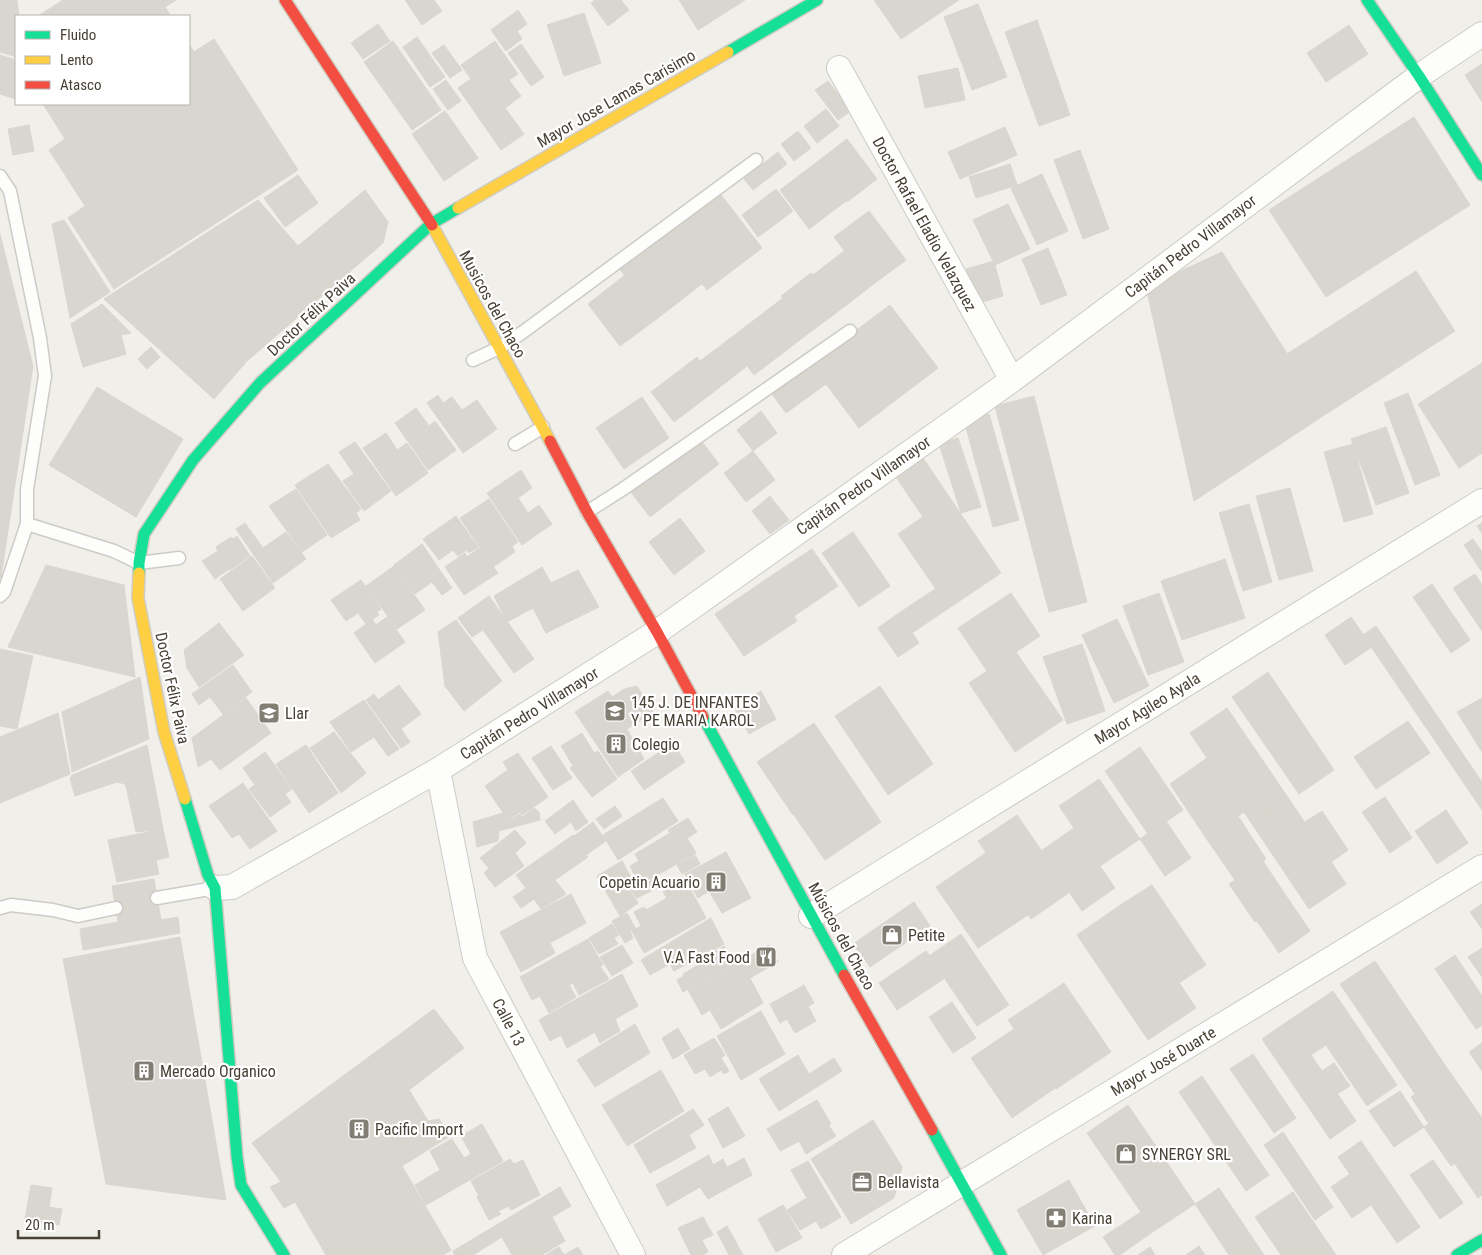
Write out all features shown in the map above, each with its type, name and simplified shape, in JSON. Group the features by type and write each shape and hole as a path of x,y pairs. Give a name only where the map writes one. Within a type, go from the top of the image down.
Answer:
{"street":[{"name":"Musicos del Chaco","path":"285,0 432,224 588,512 657,632"},
{"path":"1367,0 1419,76 1482,175"},
{"name":"Mayor Jose Lamas Carisimo","path":"432,224 810,2"},
{"name":"Capitán Pedro Villamayor","path":"215,888 232,887 438,770 657,632 1012,380 1419,76 1482,34"},
{"name":"Doctor Rafael Eladio Velazquez","path":"839,68 1012,380"},
{"name":"Doctor Félix Paiva","path":"284,1255 242,1185 237,1157 215,888 208,875 164,732 138,598 139,564 144,534 193,460 260,383 432,224"},
{"name":"Mayor Agileo Ayala","path":"811,916 1482,501"},
{"name":"Músicos del Chaco","path":"657,632 811,916 1001,1255"},
{"name":"Calle 13","path":"438,770 475,958 633,1255"},
{"name":"Mayor José Duarte","path":"844,1255 1482,867"},
{"path":"1457,1255 1482,1240"}],"lane":[{"path":"473,360 499,348 523,332 756,160"},
{"path":"0,176 10,191 40,338 45,376 27,489 27,524 4,592 0,596"},
{"path":"588,512 850,331"},
{"path":"515,444 543,426"},
{"path":"27,524 114,551 139,564 179,558"},
{"path":"157,898 215,888"},
{"path":"0,908 10,905 53,910 78,916 116,908"}],"building":[{"path":"0,0 17,0 19,15 15,15 15,57 0,52"},
{"path":"63,0 176,0 165,7 170,15 40,15"},
{"path":"405,0 434,0 442,11 422,25"},
{"path":"595,0 621,0 629,10 608,26 591,3"},
{"path":"679,0 745,0 698,30"},
{"path":"874,0 959,0 901,39"},
{"path":"978,4 1007,77 972,90 944,17"},
{"path":"518,10 527,24 517,31 522,39 506,51 491,30"},
{"path":"584,13 601,63 564,76 547,25"},
{"path":"1037,20 1070,115 1039,126 1005,32"},
{"path":"378,24 390,41 363,59 351,43"},
{"path":"1349,25 1368,54 1326,82 1307,53"},
{"path":"417,37 445,77 430,87 403,47"},
{"path":"214,39 298,170 114,289 68,218 85,206 49,150 65,139 44,105 190,105 190,46 194,52"},
{"path":"393,41 441,110 412,130 364,62"},
{"path":"495,41 518,74 509,80 521,96 505,108 524,134 501,150 458,88 471,79 461,65"},
{"path":"521,44 544,77 531,86 508,53"},
{"path":"444,45 462,70 450,78 432,53"},
{"path":"0,55 15,60 15,99 0,94"},
{"path":"1482,64 1482,102 1465,75"},
{"path":"958,68 965,100 925,108 918,76"},
{"path":"446,80 461,101 448,110 433,89"},
{"path":"828,81 851,111 838,120 815,90"},
{"path":"826,109 839,126 817,143 804,126"},
{"path":"445,111 478,158 444,181 412,134"},
{"path":"1414,117 1470,205 1326,297 1269,210"},
{"path":"29,125 34,151 13,155 8,129"},
{"path":"1005,127 1017,155 960,179 948,152"},
{"path":"798,131 811,148 794,161 781,144"},
{"path":"847,139 877,179 847,202 817,162"},
{"path":"1080,150 1109,229 1083,239 1054,160"},
{"path":"778,152 787,164 753,190 744,179"},
{"path":"817,162 846,201 809,229 780,190"},
{"path":"1010,164 1017,185 976,198 969,177"},
{"path":"1042,174 1068,231 1037,245 1011,188"},
{"path":"298,175 318,203 285,227 264,198"},
{"path":"776,189 793,211 758,237 742,215"},
{"path":"365,190 388,222 383,243 247,361 214,399 104,299 258,200 298,246"},
{"path":"719,192 762,248 707,290 664,233"},
{"path":"1008,204 1030,249 995,265 973,220"},
{"path":"869,211 906,260 871,286 834,237"},
{"path":"64,220 110,292 70,318 52,224"},
{"path":"664,233 703,283 658,318 619,268"},
{"path":"0,234 33,366 0,578"},
{"path":"1048,248 1067,295 1041,305 1022,259"},
{"path":"844,251 871,286 840,310 813,275"},
{"path":"1222,252 1326,414 1194,501 1146,287"},
{"path":"994,261 1003,296 976,304 966,269"},
{"path":"1416,271 1455,331 1326,414 1287,354"},
{"path":"811,273 840,310 809,333 781,296"},
{"path":"625,275 658,318 620,346 588,304"},
{"path":"783,298 809,333 754,375 728,340"},
{"path":"102,304 131,333 121,335 126,354 83,367 71,324"},
{"path":"890,305 938,368 859,428 811,364"},
{"path":"728,340 747,366 720,387 700,361"},
{"path":"151,347 160,357 147,369 138,359"},
{"path":"697,357 720,387 674,422 651,392"},
{"path":"1482,363 1482,453 1459,468 1418,404"},
{"path":"811,364 826,384 786,413 772,394"},
{"path":"97,387 183,439 136,517 49,465"},
{"path":"1408,393 1440,475 1415,485 1384,403"},
{"path":"438,395 443,403 452,397 462,410 477,400 497,429 463,453 427,403"},
{"path":"1034,396 1087,602 1049,612 995,406"},
{"path":"642,397 669,438 624,469 596,428"},
{"path":"416,408 429,426 435,421 456,450 428,470 395,423"},
{"path":"761,411 777,433 753,451 737,430"},
{"path":"989,414 1019,520 993,527 964,420"},
{"path":"1386,427 1409,493 1376,505 1351,439"},
{"path":"386,433 397,450 407,443 428,473 396,496 363,448"},
{"path":"699,438 719,464 650,517 630,491"},
{"path":"958,438 981,507 961,513 939,444"},
{"path":"355,442 391,491 364,511 343,481 354,474 339,452"},
{"path":"1353,444 1373,514 1344,522 1324,452"},
{"path":"753,451 775,480 746,502 724,473"},
{"path":"923,458 950,498 923,517 896,477"},
{"path":"328,464 361,509 356,513 360,520 331,538 295,485"},
{"path":"521,470 532,488 518,498 528,513 539,505 552,524 522,545 487,493"},
{"path":"1290,488 1313,571 1279,580 1256,496"},
{"path":"296,489 327,535 302,552 269,506"},
{"path":"770,496 789,520 770,534 752,511"},
{"path":"950,498 1001,573 949,608 898,534"},
{"path":"489,499 518,542 512,546 515,552 493,567 460,518"},
{"path":"1249,504 1272,582 1243,591 1219,513"},
{"path":"456,516 478,547 469,553 467,550 458,556 453,550 439,560 423,539"},
{"path":"680,518 705,551 674,575 649,542"},
{"path":"245,523 263,548 286,532 306,559 273,583 236,529"},
{"path":"1482,523 1482,533 1477,526"},
{"path":"853,532 890,586 859,607 822,553"},
{"path":"237,536 250,556 215,579 202,561 218,551 216,547 231,537 233,539"},
{"path":"1473,539 1482,552 1482,572 1464,545"},
{"path":"422,544 452,588 442,595 432,582 415,594 394,565"},
{"path":"479,548 498,573 464,595 445,567 465,553 467,557"},
{"path":"812,549 838,586 794,616 768,578"},
{"path":"252,556 275,588 243,611 220,579"},
{"path":"1225,559 1245,618 1182,640 1161,581"},
{"path":"46,565 124,585 135,677 8,647"},
{"path":"394,566 425,610 397,629 366,586"},
{"path":"542,567 551,583 578,570 599,607 546,633 533,608 507,622 494,596"},
{"path":"1475,574 1482,585 1482,631 1453,588"},
{"path":"768,578 797,621 744,656 715,614"},
{"path":"361,580 381,609 377,612 379,615 372,619 376,625 387,617 405,642 375,663 354,633 366,624 358,613 346,621 331,600"},
{"path":"1432,584 1470,640 1451,653 1413,597"},
{"path":"935,589 949,608 912,633 899,613"},
{"path":"1011,593 1040,636 987,671 958,628"},
{"path":"1159,593 1184,662 1148,675 1123,606"},
{"path":"489,596 534,659 514,673 483,630 472,637 458,618"},
{"path":"899,613 919,643 898,657 878,628"},
{"path":"1351,617 1372,647 1345,665 1325,635"},
{"path":"1117,619 1149,686 1114,703 1082,635"},
{"path":"456,620 502,681 464,711 445,686 438,632"},
{"path":"219,623 244,655 199,687 187,668 184,650"},
{"path":"1376,626 1482,782 1482,810 1363,635"},
{"path":"1082,644 1105,711 1067,724 1043,657"},
{"path":"0,649 33,656 17,729 0,726"},
{"path":"1016,652 1063,720 1015,752 969,683"},
{"path":"233,665 252,692 223,714 210,697 199,705 192,694"},
{"path":"1268,672 1334,770 1299,794 1232,697"},
{"path":"140,677 149,739 72,772 62,712"},
{"path":"399,685 421,714 401,729 410,742 401,748 366,700 374,694 378,700"},
{"name":"Colegio","path":"637,686 653,712 627,729 644,759 618,777 575,712 608,691 612,697 624,689"},
{"path":"880,686 933,764 888,795 835,716"},
{"path":"761,691 776,719 749,734 734,707"},
{"path":"246,698 271,733 220,770 211,759 198,767 192,738"},
{"path":"1482,698 1482,752 1457,712"},
{"path":"364,700 399,749 388,756 374,737 351,752 330,722"},
{"path":"1227,708 1287,796 1250,821 1190,733"},
{"path":"58,713 70,774 0,803 0,737"},
{"path":"1408,721 1430,753 1376,789 1354,757"},
{"path":"814,723 850,776 793,815 757,762"},
{"path":"334,732 366,773 341,793 310,748"},
{"path":"582,733 594,753 598,751 617,779 592,797 570,768 573,766 561,746"},
{"path":"673,743 685,762 644,790 631,771"},
{"path":"147,745 163,829 136,832 125,784 117,782 75,796 70,779 72,775"},
{"path":"306,745 338,793 309,813 276,764"},
{"path":"551,746 572,778 553,790 532,758"},
{"path":"1140,747 1183,810 1148,834 1105,771"},
{"path":"265,752 292,789 285,794 291,802 270,817 249,789 255,785 243,768"},
{"path":"518,753 548,797 522,815 520,812 508,820 485,786 508,770 503,762"},
{"path":"1207,758 1244,812 1206,838 1170,784"},
{"path":"850,776 881,822 825,860 794,815"},
{"path":"1099,779 1140,839 1100,866 1059,806"},
{"path":"243,783 277,831 250,849 239,834 232,838 209,806"},
{"path":"1287,796 1346,884 1309,909 1250,821"},
{"path":"1385,797 1412,838 1390,853 1362,812"},
{"path":"663,798 678,821 618,860 603,835"},
{"path":"573,800 588,822 576,831 571,822 555,834 545,821"},
{"path":"615,806 622,816 604,829 596,819"},
{"path":"534,808 539,812 540,820 499,831 498,841 477,847 473,822 503,813 508,821 520,814 522,817"},
{"path":"1446,810 1468,843 1437,864 1415,831"},
{"path":"1322,811 1348,850 1331,862 1305,822"},
{"path":"1017,815 1070,892 1031,919 978,841"},
{"path":"1238,816 1266,859 1235,880 1206,838"},
{"path":"688,818 697,832 687,838 696,853 640,885 630,866 639,861 635,854 670,833 668,830"},
{"path":"1166,821 1191,858 1165,876 1140,839"},
{"path":"593,822 606,841 586,855 588,857 555,880 566,894 541,909 534,899 521,908 513,897 526,888 516,875"},
{"path":"1074,828 1115,888 1082,911 1041,851"},
{"path":"163,829 169,857 156,860 159,874 117,882 108,840"},
{"path":"515,830 526,843 515,853 524,866 495,887 484,873 489,868 480,858"},
{"name":"Copetin Acuario","path":"726,852 751,898 722,913 709,891 698,898 685,874"},
{"path":"986,853 1028,915 978,948 936,887"},
{"path":"695,855 700,864 682,874 677,865"},
{"path":"622,861 633,881 626,884 638,903 620,916 597,876"},
{"path":"1263,861 1289,900 1255,922 1229,884"},
{"path":"657,877 661,886 637,898 629,887 638,883 640,887"},
{"path":"154,879 161,920 178,917 180,933 83,950 80,929 118,922 112,886"},
{"path":"685,879 706,918 644,953 632,931 641,926 634,912 644,907 646,910 667,898 663,892"},
{"path":"1152,885 1206,965 1179,983 1125,902"},
{"path":"571,894 586,923 550,943 555,953 521,972 500,932"},
{"path":"1289,900 1310,931 1279,953 1257,921"},
{"name":"Petite","path":"914,902 930,926 870,967 853,944"},
{"path":"1125,902 1196,1008 1148,1040 1077,935"},
{"path":"1482,904 1482,929 1470,912"},
{"path":"627,913 636,929 630,931 633,938 625,943 612,921"},
{"path":"711,918 724,944 674,971 670,964 650,975 641,960"},
{"path":"612,924 619,935 614,938 618,944 599,954 589,938"},
{"path":"961,934 1009,1005 977,1026 929,956"},
{"name":"Mercado Organico","path":"180,937 226,1200 106,1184 63,959"},
{"path":"588,939 603,965 600,966 609,979 579,995 573,983 569,985 576,997 549,1013 540,996 532,1000 520,977"},
{"path":"622,945 633,963 612,976 600,957"},
{"path":"769,945 778,962 750,978 763,1003 721,1029 710,1010 702,1015 688,990"},
{"path":"724,946 733,964 683,992 677,980 684,976 683,974 708,959 707,956"},
{"path":"1482,948 1482,977 1468,957"},
{"path":"926,951 945,978 897,1010 879,983"},
{"path":"1455,955 1482,996 1482,1025 1476,1029 1435,969"},
{"path":"1375,961 1449,1071 1415,1094 1340,984"},
{"path":"622,974 638,1006 615,1019 620,1031 600,1043 595,1032 567,1048 561,1035 550,1041 539,1020"},
{"path":"1064,983 1111,1052 1056,1089 1008,1020"},
{"path":"804,985 814,1003 808,1006 816,1021 795,1033 787,1019 780,1023 770,1004"},
{"path":"1333,991 1397,1085 1367,1106 1303,1011"},
{"path":"952,1002 976,1038 953,1053 929,1017"},
{"name":"Pacific Import","path":"434,1009 464,1048 409,1090 428,1121 439,1119 450,1136 402,1166 451,1250 443,1255 326,1255 295,1202 284,1208 270,1187 281,1182 252,1143"},
{"path":"761,1011 785,1054 741,1080 717,1036"},
{"path":"1303,1011 1326,1045 1311,1055 1288,1021"},
{"path":"1288,1021 1356,1121 1330,1139 1262,1039"},
{"path":"635,1024 650,1053 595,1087 577,1060"},
{"path":"678,1028 690,1049 673,1059 662,1038"},
{"path":"1014,1029 1055,1088 1012,1118 971,1058"},
{"path":"714,1038 725,1055 721,1058 729,1071 724,1074 721,1070 710,1077 705,1069 695,1074 684,1055"},
{"path":"1482,1043 1482,1071 1469,1052"},
{"path":"1253,1054 1296,1118 1274,1133 1230,1069"},
{"path":"798,1055 809,1074 834,1058 842,1071 779,1111 759,1079"},
{"path":"1334,1063 1350,1086 1337,1094 1322,1071"},
{"path":"661,1070 684,1111 627,1146 602,1105"},
{"path":"1449,1071 1468,1098 1429,1124 1411,1097"},
{"path":"1202,1076 1269,1175 1246,1191 1179,1092"},
{"path":"1400,1091 1424,1127 1394,1147 1369,1111"},
{"path":"1468,1098 1482,1118 1482,1145 1451,1166 1424,1127"},
{"path":"817,1100 831,1124 829,1126 836,1136 806,1154 799,1141 780,1151 767,1129"},
{"path":"1128,1105 1195,1204 1154,1231 1087,1133"},
{"path":"728,1107 745,1136 723,1148 708,1119"},
{"path":"693,1109 704,1125 689,1135 696,1148 650,1173 634,1145"},
{"name":"Bellavista","path":"873,1120 902,1167 894,1198 851,1224 811,1159"},
{"path":"482,1124 503,1161 426,1205 415,1185 440,1170 430,1151 452,1139 464,1158 471,1154 461,1136"},
{"path":"1283,1132 1333,1207 1315,1220 1264,1145"},
{"path":"1361,1141 1420,1227 1397,1243 1338,1157"},
{"path":"1482,1145 1482,1195 1478,1198 1455,1164"},
{"path":"709,1155 713,1165 723,1159 727,1167 744,1158 752,1175 708,1199 700,1187 667,1206 656,1185"},
{"path":"510,1159 514,1164 523,1160 540,1195 511,1210 509,1206 498,1211 501,1214 489,1220 471,1181"},
{"path":"1433,1160 1463,1203 1440,1219 1410,1175"},
{"path":"808,1161 841,1217 821,1229 816,1221 800,1230 787,1210 807,1198 791,1170"},
{"path":"1350,1174 1371,1205 1352,1218 1331,1187"},
{"name":"Karina","path":"1069,1180 1095,1226 1043,1255 1017,1210"},
{"path":"31,1185 52,1188 49,1207 62,1209 59,1225 25,1219"},
{"path":"560,1187 571,1206 552,1217 565,1241 542,1255 512,1255 502,1237 473,1255 455,1255 453,1251"},
{"path":"1219,1188 1264,1255 1229,1255 1195,1204"},
{"path":"1293,1192 1336,1255 1281,1255 1255,1217"},
{"path":"783,1205 802,1238 776,1252 758,1219"},
{"path":"1141,1212 1154,1231 1120,1255 1115,1255 1103,1237"},
{"path":"703,1217 713,1235 702,1240 708,1252 702,1255 691,1255 678,1228"},
{"path":"727,1226 743,1255 729,1255 717,1232"},
{"path":"1199,1246 1205,1255 1186,1255"},
{"path":"559,1247 564,1255 546,1255"},
{"path":"578,1247 583,1255 564,1255"},
{"path":"1150,1247 1155,1255 1138,1255"}],"traffic: fast":[{"path":"728,52 817,0"},
{"path":"1367,0 1419,76 1482,175"},
{"path":"139,573 144,534 193,460 260,383 431,224 458,208"},
{"path":"703,717 844,975"},
{"path":"185,799 208,875 215,888 237,1157 241,1185 284,1255"},
{"path":"932,1130 1001,1255"},
{"path":"1457,1255 1482,1240"}],"traffic: slow":[{"path":"458,208 728,52"},
{"path":"432,225 550,441"},
{"path":"139,573 138,598 164,732 185,799"}],"traffic: jam":[{"path":"285,0 432,225"},
{"path":"550,441 587,512 657,632 703,717"},
{"path":"844,975 932,1130"}],"place":[{"name":"145 J. DE INFANTES Y PE MARIA KAROL","path":"615,711"},
{"name":"Llar","path":"269,713"},
{"name":"Colegio","path":"616,744"},
{"name":"Copetin Acuario","path":"716,882"},
{"name":"Petite","path":"892,935"},
{"name":"V.A Fast Food","path":"766,957"},
{"name":"Mercado Organico","path":"144,1071"},
{"name":"Pacific Import","path":"359,1129"},
{"name":"SYNERGY SRL","path":"1126,1154"},
{"name":"Bellavista","path":"862,1182"},
{"name":"Karina","path":"1056,1218"}]}
